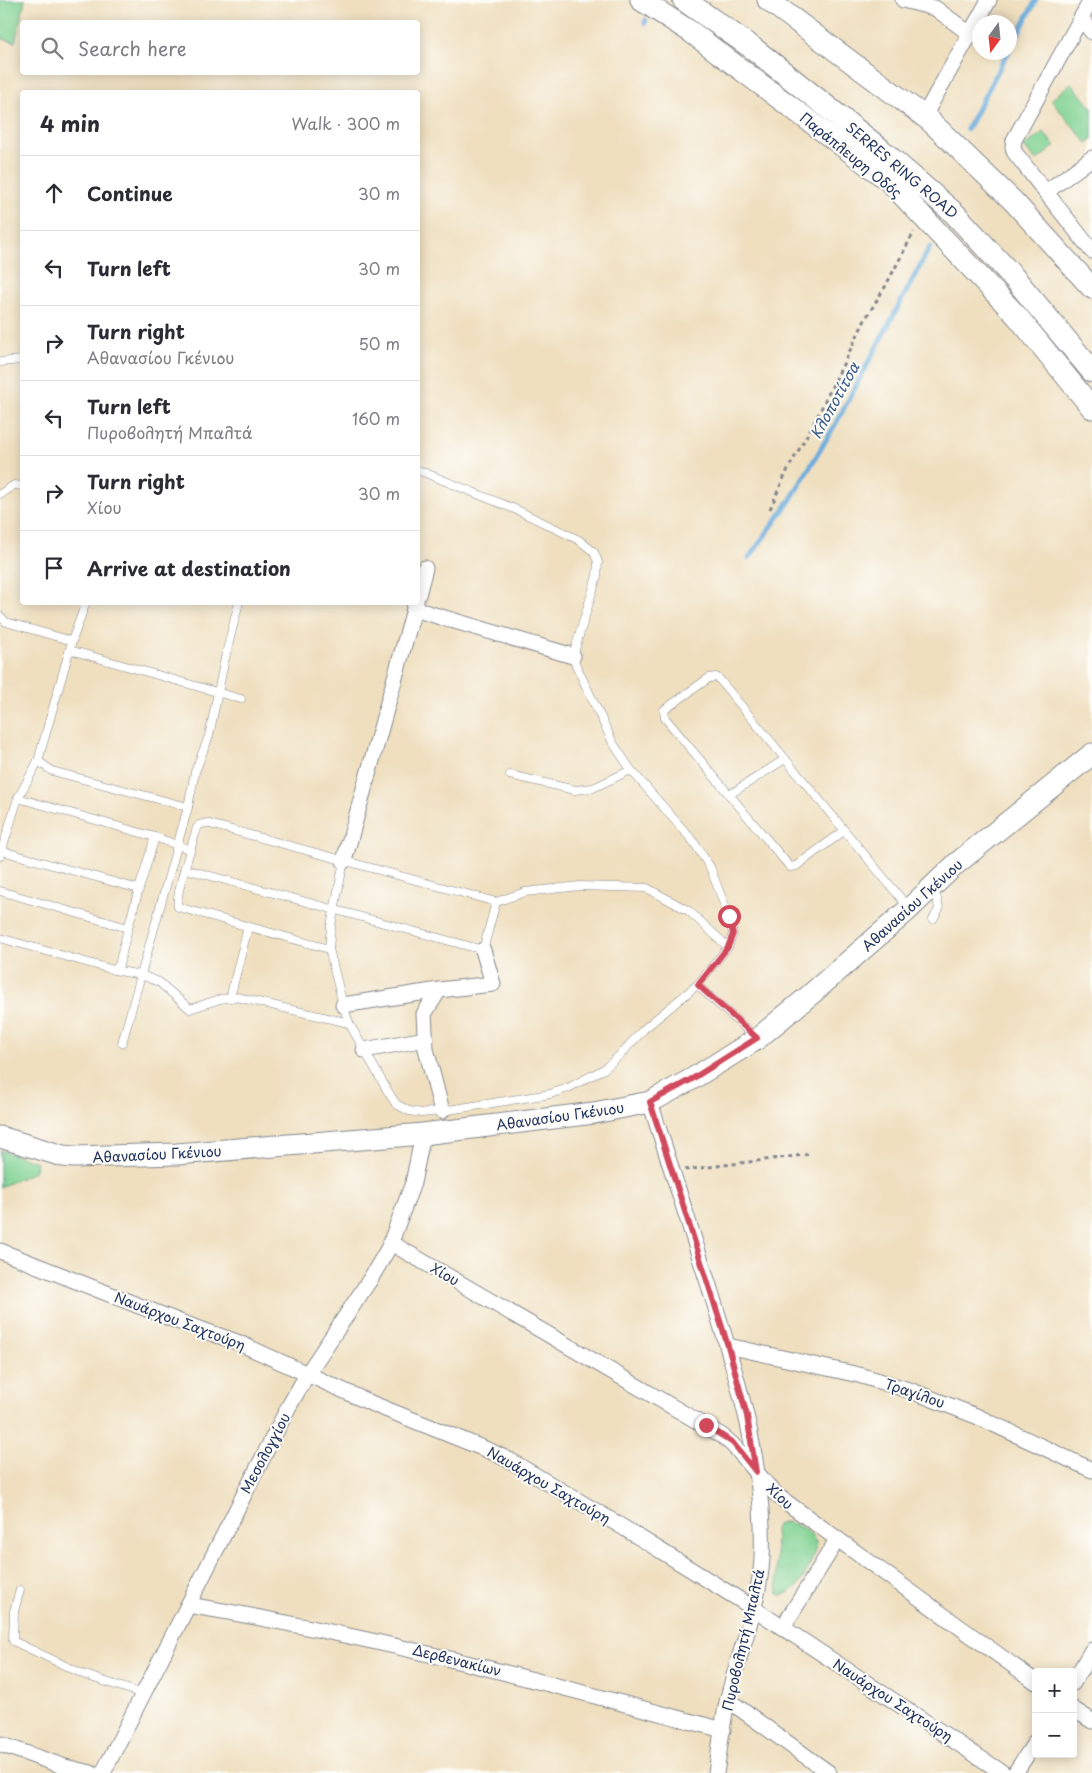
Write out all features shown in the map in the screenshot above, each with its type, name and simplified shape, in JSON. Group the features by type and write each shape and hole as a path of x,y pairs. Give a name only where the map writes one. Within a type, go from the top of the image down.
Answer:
{"main road":[{"name":"SERRES RING ROAD","path":"684,0 754,49 880,149 955,214 1016,280 1092,372"}],"street":[{"name":"Παράπλευρη Οδός","path":"641,0 691,32 888,180 1017,316 1092,408"},
{"path":"768,0 924,116 1014,202 1092,288"},
{"path":"904,0 935,8 942,6 970,34"},
{"path":"924,116 989,0"},
{"path":"1091,0 1013,143 1015,153 1092,251"},
{"path":"1081,18 1092,32"},
{"path":"1046,192 1092,158"},
{"path":"420,585 425,568"},
{"path":"420,596 573,656"},
{"path":"344,861 414,605"},
{"name":"Αθανασίου Γκένιου","path":"0,1137 62,1156 90,1158 177,1154 423,1134 594,1113 650,1102 692,1079 757,1038 810,996 909,909 956,864 1092,754"},
{"path":"343,1004 493,984 483,950"},
{"path":"439,990 424,1014 426,1049 442,1111"},
{"path":"364,1050 426,1038"},
{"name":"Πυροβολητή Μπαλτά","path":"650,1102 728,1346 747,1416 756,1472 761,1526 761,1573 728,1700 716,1773"},
{"name":"Μεσολογγίου","path":"103,1773 267,1448 308,1374 371,1278 391,1243 413,1184 423,1134"},
{"name":"Χίου","path":"391,1243 706,1425 733,1443 779,1497 1032,1679"},
{"name":"Ναυάρχου Σαχτούρη","path":"0,1251 237,1342 372,1404 439,1430 511,1462 753,1608 1003,1773"},
{"name":"Τραγίλου","path":"728,1346 859,1375 912,1390 976,1416 1092,1470"},
{"path":"783,1627 837,1540"},
{"name":"Δερβενακίων","path":"188,1605 408,1648 723,1730"},
{"path":"1077,1676 1092,1650"},
{"path":"728,1700 829,1773"},
{"path":"1077,1712 1092,1721"},
{"path":"0,1744 65,1767 91,1773"},
{"path":"1014,1773 1032,1747"}],"lane":[{"path":"0,362 20,360"},
{"path":"344,861 334,910 329,949 343,1004 350,1023 364,1050 396,1104 408,1111 422,1113 442,1111 550,1094 568,1088 604,1068 621,1054 644,1029 698,985 728,947 733,934 729,916 710,867 693,841 631,770 613,743 590,698 573,656 596,576 598,562 594,552 579,540 517,510 420,471"},
{"path":"0,494 14,485 20,486"},
{"path":"85,605 72,641 38,761 18,798 1,854 139,890"},
{"path":"122,1043 178,845 195,772 209,736 238,605"},
{"path":"0,616 6,622 72,641"},
{"path":"70,650 241,700"},
{"path":"844,831 796,866 790,867 664,714 667,708 709,678 716,677 719,679 909,909"},
{"path":"729,795 785,759"},
{"path":"38,761 52,771 188,807"},
{"path":"510,775 574,790 593,788 631,770"},
{"path":"18,798 155,837 191,850"},
{"path":"329,949 178,907 177,900 197,828 202,823 206,823 496,902 525,892 580,886 647,888 689,911 728,947"},
{"path":"114,970 119,965 155,837"},
{"path":"185,869 483,950 496,902"},
{"path":"930,889 937,898 939,909 933,919"},
{"path":"0,891 128,928"},
{"path":"230,998 248,927"},
{"path":"0,938 114,970 141,975 159,982 190,1009 220,999 237,997 350,1023"},
{"path":"698,985 757,1038"},
{"path":"20,1590 14,1610 12,1641 85,1675 143,1694"}],"path":[{"path":"770,509 786,473 817,417 866,318 923,216"},
{"path":"672,1172 811,1154"}],"green space":[{"path":"0,0 25,0 15,42 0,38"},
{"path":"1071,83 1092,108 1092,139 1087,143 1051,100"},
{"path":"1043,132 1055,146 1036,161 1024,147"},
{"path":"0,1150 37,1162 34,1172 0,1187"},
{"path":"782,1522 802,1528 811,1535 817,1544 809,1567 801,1582 795,1588 782,1595 778,1594 775,1528 777,1524"}],"waterway":[{"name":"Κλοποτίτσα","path":"1017,36 1036,0"},
{"name":"Κλοποτίτσα","path":"967,129 1004,60"},
{"name":"Κλοποτίτσα","path":"749,558 791,499 836,423 930,247"}],"route":[{"path":"706,1425 733,1443 756,1472 747,1416 728,1346 650,1102 692,1079 757,1038 698,985 728,947 733,934 729,916"}]}
